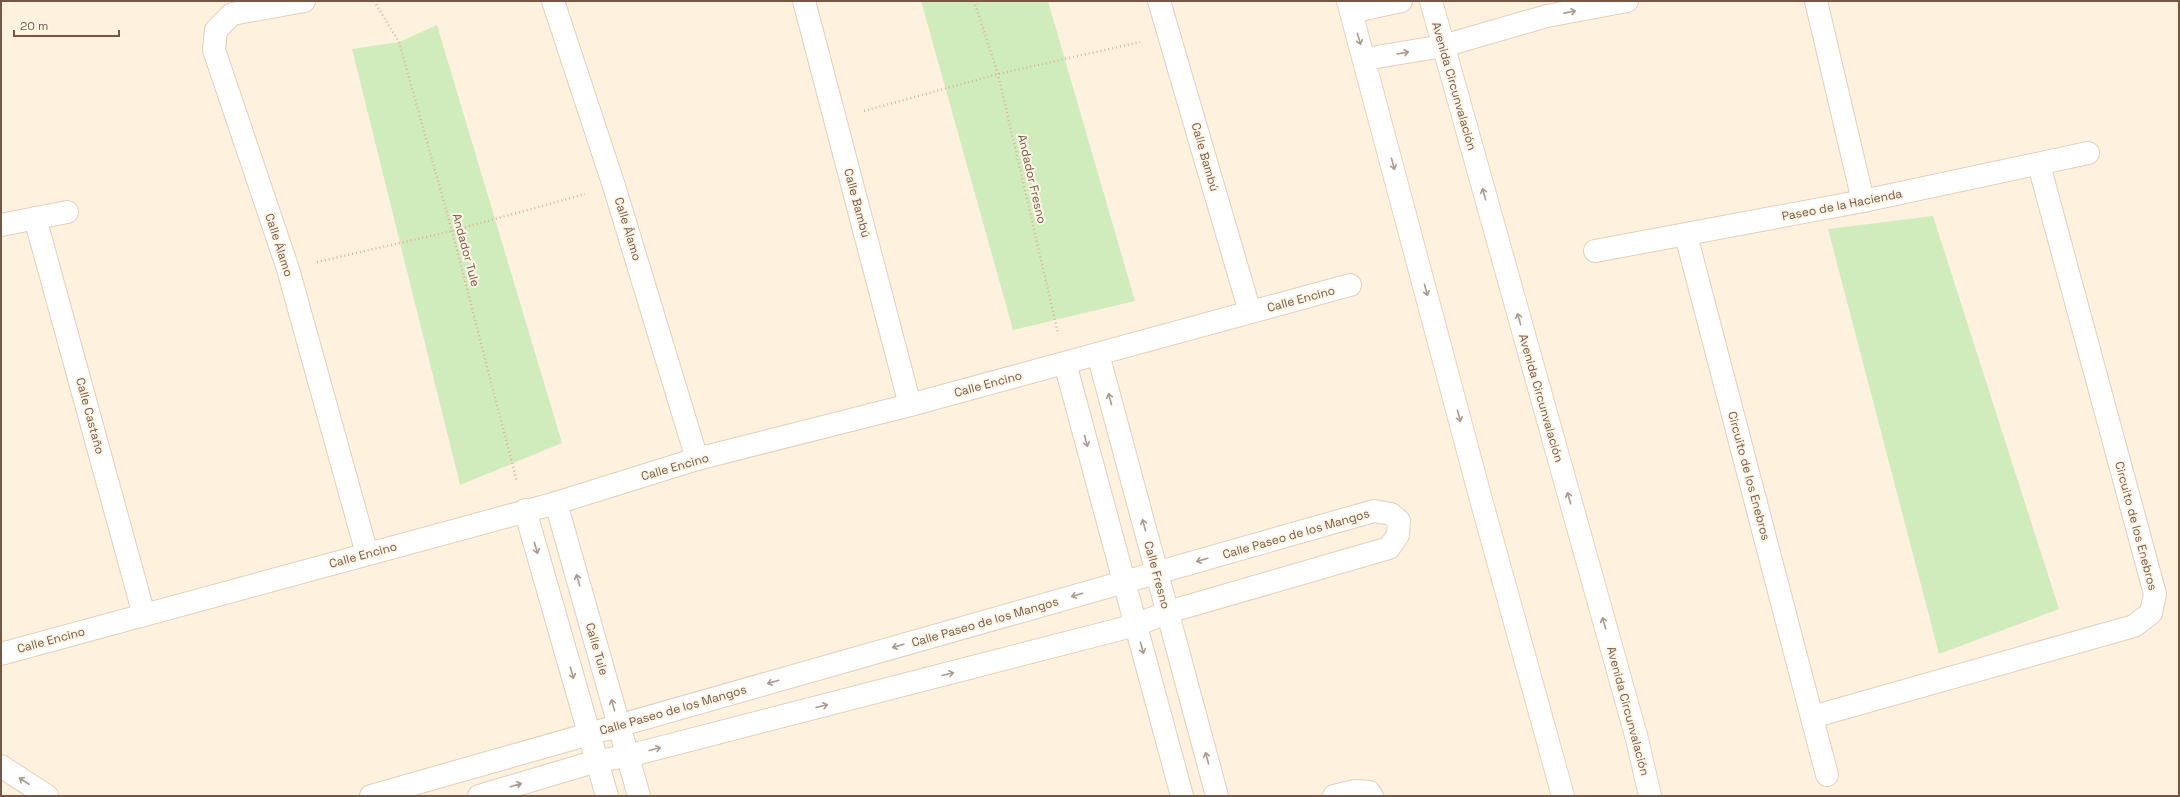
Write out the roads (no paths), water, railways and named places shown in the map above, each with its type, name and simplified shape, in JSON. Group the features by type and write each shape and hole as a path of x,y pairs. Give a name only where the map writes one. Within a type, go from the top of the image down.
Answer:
{"street":[{"name":"Calle Álamo","path":"304,1 232,14 216,30 214,50 288,269 367,554"},
{"name":"Calle Álamo","path":"554,1 614,186 697,459"},
{"name":"Calle Bambú","path":"804,1 910,406"},
{"name":"Calle Bambú","path":"1159,1 1250,312"},
{"path":"1401,1 1350,6 1480,496 1563,796"},
{"name":"Avenida Circunvalación","path":"1431,1 1632,724 1650,796"},
{"path":"1365,60 1443,46 1545,9 1627,1"},
{"path":"1816,1 1863,201"},
{"name":"Paseo de la Hacienda","path":"1595,251 1863,201 2088,154"},
{"name":"Circuito de los Enebros","path":"1812,718 2134,626 2151,613 2155,594 2039,165"},
{"path":"1,225 67,212"},
{"name":"Calle Castaño","path":"35,218 144,615"},
{"name":"Circuito de los Enebros","path":"1686,234 1827,775"},
{"name":"Calle Encino","path":"1,654 525,510 556,503 697,459 910,406 1350,285"},
{"name":"Calle Fresno","path":"1098,354 1217,796"},
{"path":"1065,363 1182,796"},
{"name":"Calle Tule","path":"556,503 639,796"},
{"path":"525,510 607,796"},
{"name":"Calle Paseo de los Mangos","path":"371,796 1374,511 1391,514 1399,521 1398,535 1389,548 1168,612 1136,625 628,756 597,761 478,796"},
{"path":"1,766 47,796"},
{"path":"1334,796 1363,793"}]}
